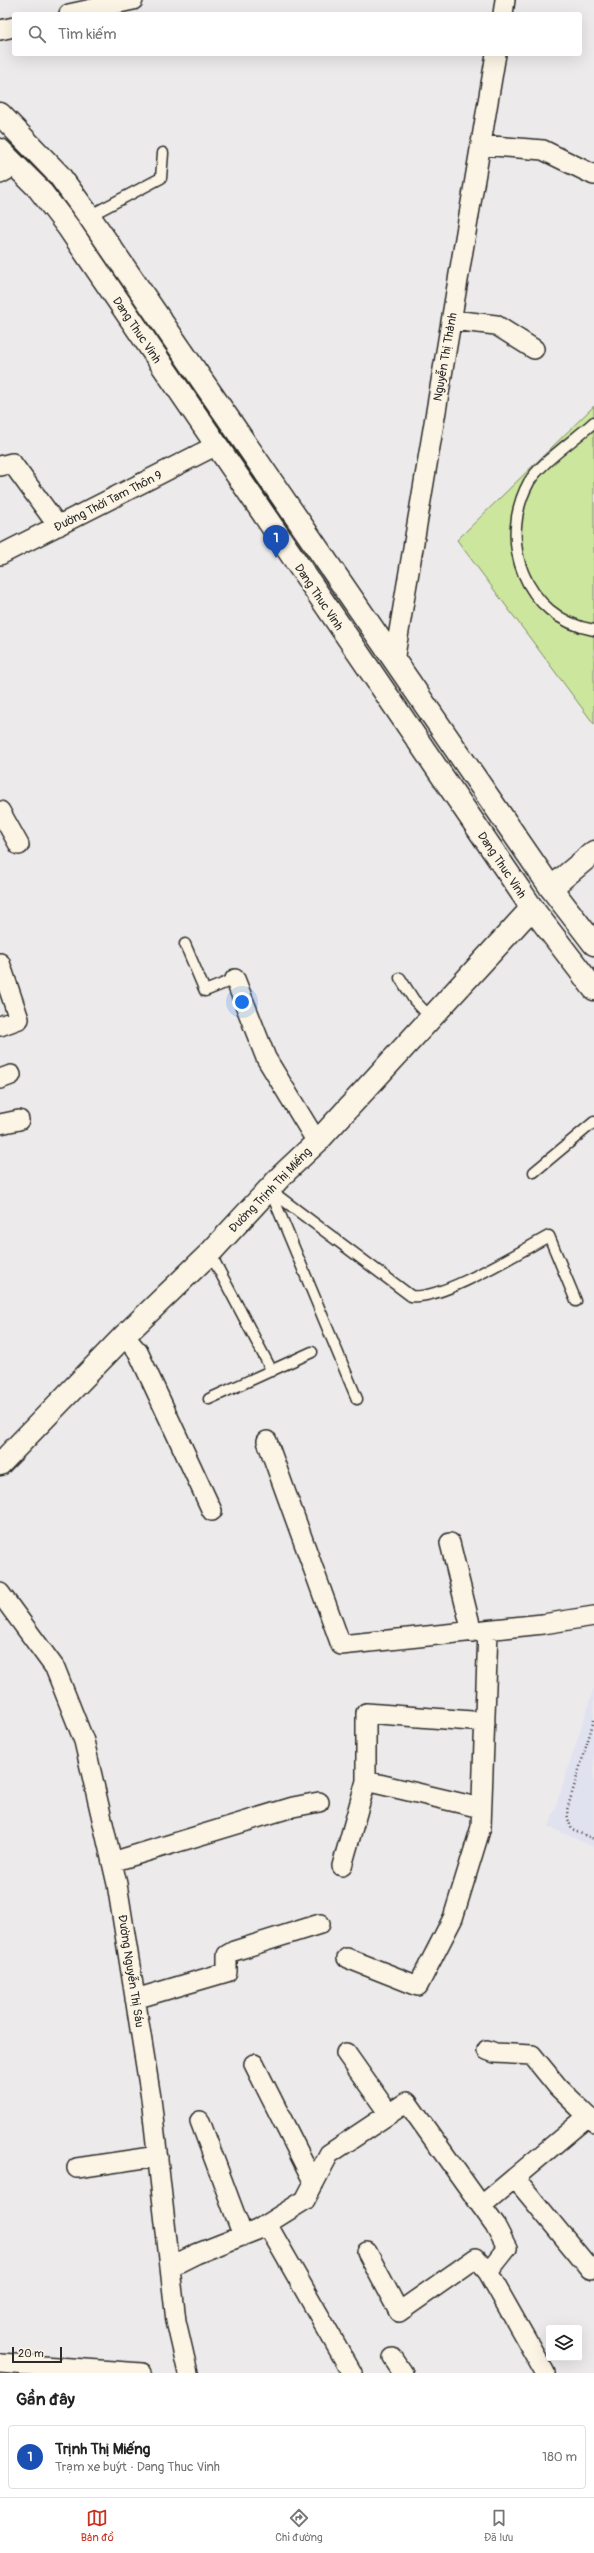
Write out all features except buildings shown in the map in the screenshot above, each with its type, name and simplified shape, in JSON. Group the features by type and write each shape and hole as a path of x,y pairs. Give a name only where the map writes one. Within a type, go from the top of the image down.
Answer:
{"main road":[{"name":"Dang Thuc Vinh","path":"0,114 59,175 89,216 551,888 594,944"},
{"name":"Dang Thuc Vinh","path":"0,150 8,169 68,227 215,446 532,908 594,989"},
{"path":"551,888 594,852"},
{"name":"Đường Trịnh Thị Miếng","path":"0,1464 124,1336 210,1253 316,1142 551,888"}],"street":[{"path":"78,12 133,0"},
{"path":"502,12 505,0"},
{"path":"0,30 12,27"},
{"name":"Nguyễn Thị Thảnh","path":"394,661 496,56"},
{"path":"481,145 543,150 594,175"},
{"path":"452,320 496,324 534,349"},
{"name":"Đường Thời Tam Thôn 9","path":"0,555 215,446"},
{"path":"0,466 12,463 58,526"},
{"path":"0,811 19,845"},
{"path":"0,963 19,1019 0,1026"},
{"path":"235,979 266,1058 316,1142"},
{"path":"0,1124 19,1120"},
{"path":"124,1336 138,1352 212,1511"},
{"path":"267,1441 341,1645 480,1631 594,1616"},
{"path":"347,1958 418,1986 453,1918 481,1827 485,1722 480,1631 450,1543"},
{"name":"Đường Nguyễn Thị Sáu","path":"3,1603 55,1668 82,1732 112,1862 135,2000 151,2098 176,2320 188,2373"},
{"path":"342,1866 366,1781 366,1713 485,1722"},
{"path":"366,1781 481,1808"},
{"path":"112,1862 293,1807 319,1802"},
{"path":"135,2000 227,1972 227,1954 320,1924"},
{"path":"481,2206 514,2178 591,2120 532,2055 495,2053 487,2050"},
{"path":"346,2053 389,2114"},
{"path":"254,2064 314,2183"},
{"path":"170,2267 196,2254 243,2236 267,2224 305,2200 329,2154 407,2102 495,2226 507,2248 488,2272"},
{"path":"200,2121 243,2236"},
{"path":"77,2168 158,2156"},
{"path":"514,2178 590,2269"},
{"path":"267,2224 352,2373"},
{"path":"367,2252 399,2312 476,2258 488,2272 545,2373"},
{"path":"0,2363 26,2369 142,2373"}],"lane":[{"path":"89,216 161,178 163,153"},
{"path":"594,422 530,480 519,503 515,527 518,563 536,596 561,618 594,630"},
{"path":"185,944 205,992 235,979"},
{"path":"400,978 414,1000 431,1018"},
{"path":"534,1172 594,1122"},
{"path":"270,1190 411,1296 421,1298 446,1290 549,1236 576,1301"},
{"path":"270,1190 356,1399"},
{"path":"210,1253 272,1371"},
{"path":"209,1399 312,1352"}],"path":[{"path":"594,1720 567,1810 568,1819 572,1830 594,1838"}],"shaded area":[{"path":"594,1688 594,1847 549,1827"}],"green space":[{"path":"594,406 594,724 457,540"}],"place":[{"name":"Trịnh Thị Miếng","path":"276,558"}]}
